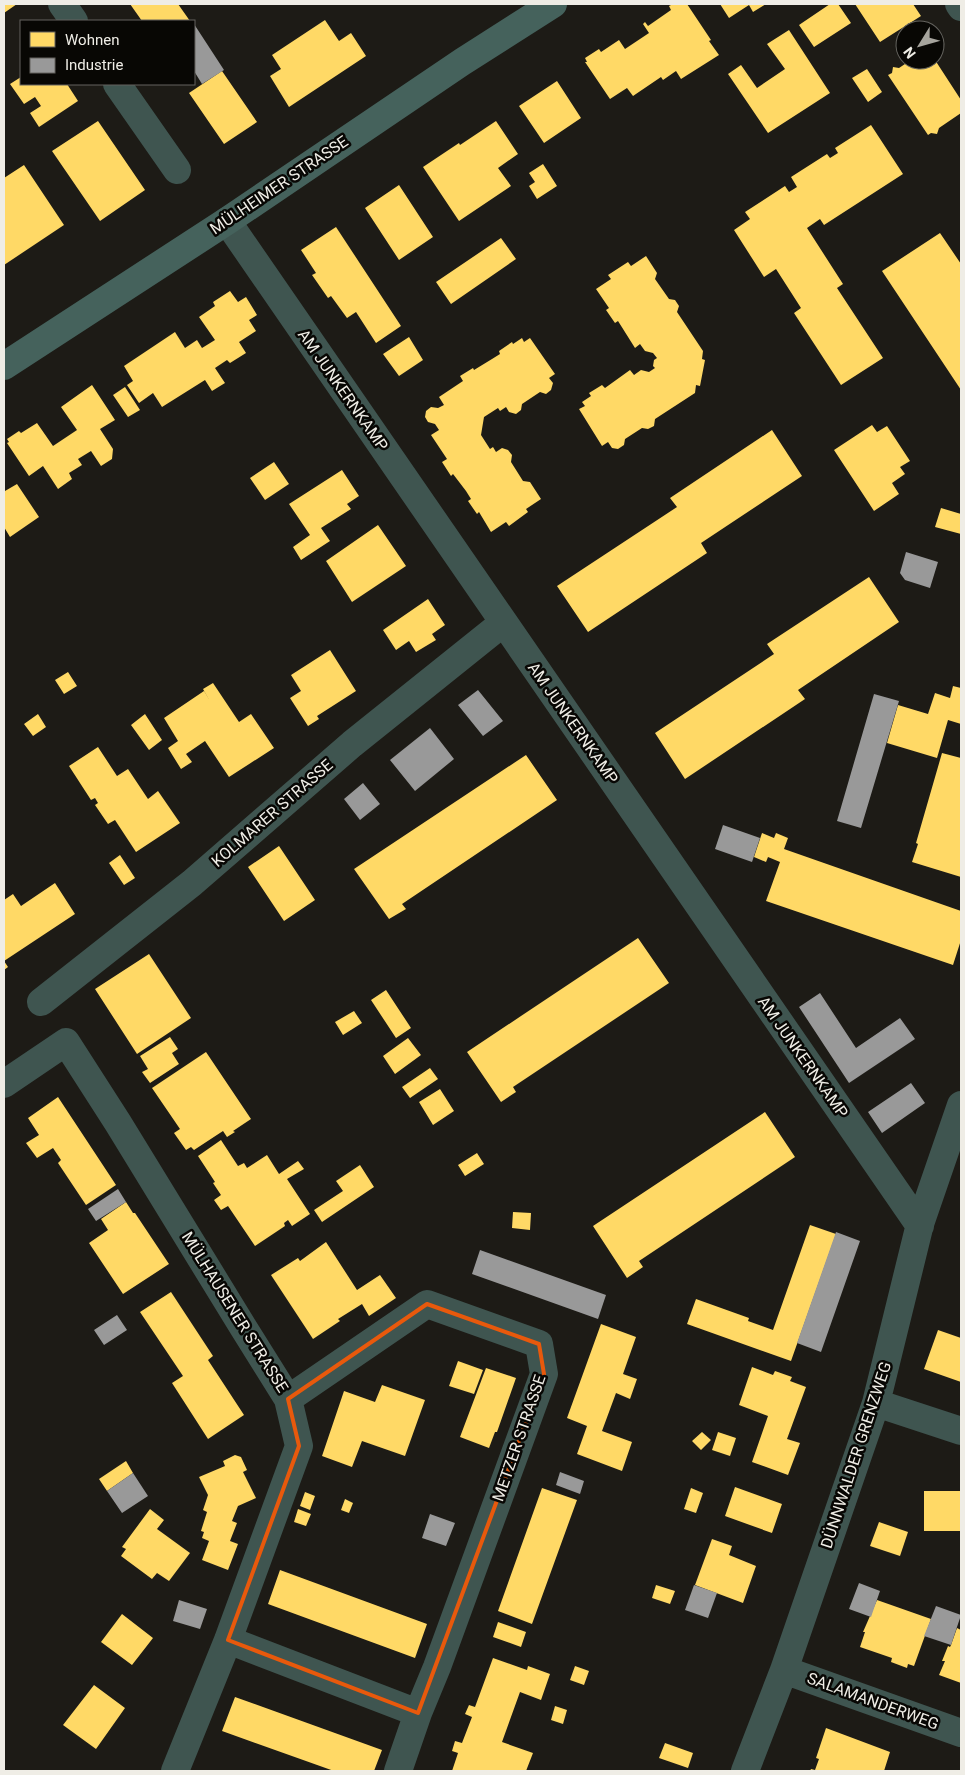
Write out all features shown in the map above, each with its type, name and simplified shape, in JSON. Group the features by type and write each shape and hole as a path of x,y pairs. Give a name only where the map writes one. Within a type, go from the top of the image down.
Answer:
{"main road":[{"name":"MÜLHEIMER STRASSE","path":"4,366 227,221 462,62 553,4"}],"street":[{"path":"62,4 73,20"},
{"path":"118,85 177,170"},
{"name":"AM JUNKERNKAMP","path":"227,221 920,1226"},
{"name":"KOLMARER STRASSE","path":"41,1002 192,883 352,744 503,623"},
{"name":"MÜLHAUSENER STRASSE","path":"4,1084 66,1042 288,1399 299,1446 228,1640 175,1771"},
{"name":"DÜNNWALDER GRENZWEG","path":"745,1771 784,1670 876,1403 920,1226 961,1105"},
{"name":"METZER STRASSE","path":"288,1399 427,1304 540,1344 544,1374 398,1771"},
{"path":"876,1403 961,1431"},
{"path":"228,1640 418,1713"},
{"name":"SALAMANDERWEG","path":"784,1670 961,1733"}],"highlighted area":[{"path":"427,1304 539,1344 544,1374 418,1713 228,1640 299,1446 288,1399"}],"building: Wohnen":[{"path":"4,4 17,4 4,13"},
{"path":"130,4 178,4 189,20 141,20"},
{"path":"673,4 687,4 719,55 681,79 676,71 663,80 661,77 633,96 627,88 610,99 585,62 587,62 585,58 599,49 601,52 619,40 625,49 649,33 643,24 645,22 648,26 671,10 669,6"},
{"path":"720,4 766,4 753,12 749,5 729,18"},
{"path":"830,4 838,4 851,23 814,47 799,25"},
{"path":"855,4 913,4 921,16 915,20 895,20 895,32 880,42"},
{"path":"325,20 339,41 351,33 366,56 289,107 270,76 281,69 272,55"},
{"path":"789,30 830,93 768,133 728,74 741,65 757,88 785,69 767,44"},
{"path":"893,67 895,70 942,70 961,100 961,113 939,128 937,134 931,133 928,135 888,75 892,73"},
{"path":"867,69 882,92 868,102 852,78"},
{"path":"222,71 257,122 224,144 189,93"},
{"path":"20,78 20,85 68,85 78,101 39,127 30,113 41,106 35,97 24,104 10,84"},
{"path":"557,81 581,118 544,143 519,106"},
{"path":"98,121 145,190 100,221 52,151"},
{"path":"496,121 518,154 498,168 511,186 459,221 423,167"},
{"path":"871,125 903,174 824,225 820,219 807,228 843,284 837,288 883,358 841,385 794,313 801,308 776,269 764,277 734,230 750,219 745,212 785,186 789,192 797,187 791,177 827,154 830,158 838,153 835,148"},
{"path":"543,164 557,186 537,199 529,186 535,182 529,173"},
{"path":"24,165 64,225 4,265 4,178"},
{"path":"399,185 433,237 399,260 365,208"},
{"path":"336,227 401,326 376,343 356,312 347,318 331,296 328,298 312,275 316,273 301,250"},
{"path":"940,233 961,264 961,390 882,271"},
{"path":"501,238 516,259 451,304 436,282"},
{"path":"646,256 657,273 655,279 669,299 675,300 679,306 677,312 703,351 702,359 705,360 700,386 696,385 695,393 655,419 654,426 648,429 642,428 625,439 624,445 618,449 612,448 608,442 602,446 579,409 585,406 582,402 591,396 589,393 602,385 605,388 630,370 634,375 641,370 649,372 655,368 653,366 654,360 657,358 653,353 645,351 640,344 635,348 618,321 615,323 606,310 609,308 596,289 611,279 608,275 628,262 631,266"},
{"path":"230,291 238,302 246,297 257,315 249,320 256,331 239,342 246,353 230,363 227,360 215,368 225,383 212,391 205,380 162,407 153,393 139,403 127,385 133,381 124,366 175,332 185,348 197,340 202,348 215,340 199,317 215,306 213,302"},
{"path":"409,337 423,360 399,376 383,354"},
{"path":"522,338 524,342 530,338 555,374 549,378 553,383 551,390 546,394 540,392 522,404 521,410 516,414 509,412 506,407 500,411 498,408 484,417 481,435 490,449 493,447 496,452 502,448 508,450 512,455 511,462 523,481 530,482 541,499 526,509 528,512 509,526 506,522 491,532 479,512 477,514 468,501 471,499 466,491 453,474 451,476 442,462 447,459 431,435 439,430 435,424 428,422 425,417 426,411 431,407 438,408 444,405 439,397 463,381 460,376 492,359 500,354 499,351"},
{"path":"92,385 115,420 100,429 113,449 112,459 101,466 91,451 78,459 82,465 69,473 72,479 58,489 43,466 29,476 7,443 9,442 7,439 37,423 53,446 77,430 61,407"},
{"path":"125,387 140,410 128,417 113,395"},
{"path":"872,425 877,432 887,426 910,461 900,467 905,474 892,483 899,494 874,511 834,450"},
{"path":"772,430 802,476 701,543 707,553 588,632 557,586 677,507 670,498"},
{"path":"274,462 289,484 265,500 250,478"},
{"path":"342,470 359,496 347,504 351,509 321,528 330,541 301,560 293,547 310,535 289,504"},
{"path":"17,484 39,517 10,537 4,527 4,489 5,491"},
{"path":"941,508 961,514 961,534 935,527"},
{"path":"378,525 406,566 352,602 326,561"},
{"path":"869,577 899,622 798,690 805,699 685,779 655,733 774,654 767,644"},
{"path":"428,599 445,625 432,634 436,640 416,652 409,641 396,650 383,630"},
{"path":"330,650 356,691 317,716 319,719 308,726 290,698 301,691 291,675"},
{"path":"68,672 77,686 64,694 55,680"},
{"path":"213,683 239,722 251,714 274,748 229,777 205,741 186,754 192,762 181,769 168,748 178,741 164,718 204,691 210,701 203,689"},
{"path":"953,686 961,688 961,724 948,720 937,758 887,743 898,705 928,714 935,693 950,698"},
{"path":"38,714 46,727 33,736 24,724"},
{"path":"145,714 162,740 149,750 131,725"},
{"path":"98,747 117,776 128,769 148,799 158,791 180,823 136,852 115,820 108,824 95,805 98,803 95,798 91,800 69,766"},
{"path":"942,753 961,758 961,877 912,862"},
{"path":"526,755 557,800 402,904 406,909 389,919 354,869"},
{"path":"762,833 774,838 776,833 788,838 784,849 961,911 961,940 953,965 766,901 780,862 768,857 766,862 754,857"},
{"path":"279,846 315,900 284,921 248,867"},
{"path":"120,855 135,878 124,885 109,863"},
{"path":"55,883 75,914 4,961 4,900 13,894 21,906"},
{"path":"638,938 669,983 513,1087 516,1092 501,1102 467,1052"},
{"path":"149,954 191,1018 137,1054 95,989"},
{"path":"4,961 8,967 4,970"},
{"path":"386,990 411,1028 396,1038 371,1000"},
{"path":"354,1011 362,1023 343,1035 335,1022"},
{"path":"170,1037 178,1049 172,1053 179,1064 150,1083 142,1072 148,1069 140,1056"},
{"path":"408,1038 421,1055 395,1074 383,1056"},
{"path":"206,1052 251,1119 227,1137 223,1131 194,1150 191,1147 186,1150 174,1133 180,1129 152,1088"},
{"path":"430,1068 438,1079 410,1098 402,1087"},
{"path":"440,1089 454,1111 433,1125 419,1102"},
{"path":"58,1097 116,1185 86,1205 58,1163 61,1160 53,1148 37,1158 26,1143 39,1135 28,1118"},
{"path":"765,1112 795,1157 639,1261 643,1267 627,1278 593,1226"},
{"path":"221,1140 238,1166 244,1163 247,1168 267,1155 279,1174 298,1161 304,1169 287,1179 310,1214 292,1226 288,1220 284,1223 285,1226 255,1246 228,1206 221,1210 214,1200 221,1195 198,1156"},
{"path":"477,1153 484,1164 465,1176 458,1165"},
{"path":"360,1165 374,1187 322,1222 314,1210 343,1191 336,1181"},
{"path":"126,1202 169,1264 123,1294 89,1243 108,1230 101,1219"},
{"path":"513,1212 531,1213 530,1230 512,1228"},
{"path":"810,1225 836,1234 791,1361 687,1324 696,1299 749,1318 748,1321 773,1330"},
{"path":"326,1242 357,1290 380,1275 396,1298 369,1316 362,1304 338,1319 340,1321 313,1339 271,1275 298,1258 300,1261"},
{"path":"171,1292 213,1356 208,1360 244,1415 208,1439 172,1383 183,1376 140,1312"},
{"path":"601,1324 636,1337 623,1374 637,1379 630,1399 616,1393 602,1431 632,1442 622,1471 577,1454 587,1426 567,1418"},
{"path":"938,1330 961,1338 961,1382 924,1369"},
{"path":"458,1361 483,1370 474,1394 449,1386"},
{"path":"752,1367 773,1375 775,1371 792,1377 790,1381 806,1387 787,1439 800,1443 788,1475 752,1462 768,1416 739,1405"},
{"path":"486,1368 516,1378 497,1432 495,1432 489,1448 460,1437"},
{"path":"382,1385 425,1400 405,1456 362,1441 352,1467 322,1456 344,1391 375,1402"},
{"path":"702,1432 711,1440 701,1450 692,1441"},
{"path":"718,1432 736,1438 730,1456 712,1450"},
{"path":"235,1455 241,1457 247,1470 243,1472 256,1498 238,1506 232,1521 237,1523 230,1541 238,1544 228,1570 202,1560 209,1541 202,1538 204,1532 201,1531 207,1512 203,1510 208,1495 199,1477 225,1466 223,1461"},
{"path":"126,1461 133,1473 107,1491 99,1479"},
{"path":"735,1487 782,1504 772,1533 725,1516"},
{"path":"542,1488 577,1500 532,1624 498,1611"},
{"path":"691,1488 703,1493 696,1513 684,1509"},
{"path":"924,1491 961,1491 961,1531 924,1531"},
{"path":"305,1492 315,1496 310,1510 300,1506"},
{"path":"345,1499 353,1503 349,1513 341,1510"},
{"path":"150,1509 164,1520 157,1529 190,1553 169,1581 157,1573 152,1579 121,1556 126,1549 122,1547"},
{"path":"298,1509 311,1514 306,1526 294,1522"},
{"path":"879,1522 908,1532 900,1556 870,1546"},
{"path":"712,1539 732,1546 729,1555 756,1566 743,1603 695,1585"},
{"path":"280,1570 427,1624 415,1658 268,1604"},
{"path":"656,1585 675,1591 670,1604 652,1598"},
{"path":"877,1600 931,1619 914,1666 908,1664 907,1668 891,1662 892,1658 860,1647 865,1632 863,1632"},
{"path":"122,1614 153,1638 132,1665 101,1642"},
{"path":"498,1622 526,1632 521,1647 493,1637"},
{"path":"957,1628 961,1630 961,1683 939,1675 945,1661 942,1661 948,1646 950,1647 951,1645"},
{"path":"493,1658 527,1670 528,1666 550,1674 541,1700 520,1692 502,1742 533,1753 526,1771 452,1771 458,1753 452,1751 455,1741 462,1743 472,1717 465,1714 469,1705 475,1707"},
{"path":"575,1666 589,1671 584,1685 570,1680"},
{"path":"94,1685 125,1708 96,1749 63,1725"},
{"path":"235,1697 382,1750 374,1771 334,1771 222,1731"},
{"path":"555,1706 567,1710 563,1724 551,1720"},
{"path":"826,1728 890,1752 884,1771 810,1771 811,1769 815,1770 819,1759 816,1758"},
{"path":"665,1743 693,1753 688,1768 659,1758"}],"building: Industrie":[{"path":"195,26 224,70 202,84 195,73"},
{"path":"906,552 938,562 930,588 905,580 900,573"},
{"path":"478,690 503,721 483,736 458,705"},
{"path":"874,694 899,701 861,828 837,821"},
{"path":"430,728 454,759 415,791 390,760"},
{"path":"363,783 380,804 360,820 344,799"},
{"path":"723,825 760,838 752,862 715,849"},
{"path":"820,993 856,1048 900,1018 915,1039 849,1083 799,1007"},
{"path":"911,1083 925,1103 882,1133 868,1112"},
{"path":"118,1189 126,1202 96,1221 88,1209"},
{"path":"836,1232 860,1241 821,1352 797,1343"},
{"path":"480,1250 606,1295 598,1319 472,1274"},
{"path":"117,1315 127,1330 104,1345 94,1330"},
{"path":"560,1472 584,1481 580,1494 556,1485"},
{"path":"133,1473 148,1496 122,1513 107,1491"},
{"path":"430,1514 455,1523 446,1546 422,1538"},
{"path":"859,1583 880,1591 871,1617 849,1609"},
{"path":"694,1585 717,1593 708,1618 685,1610"},
{"path":"179,1600 207,1609 200,1629 173,1621"},
{"path":"936,1606 961,1615 951,1645 924,1636"}]}
